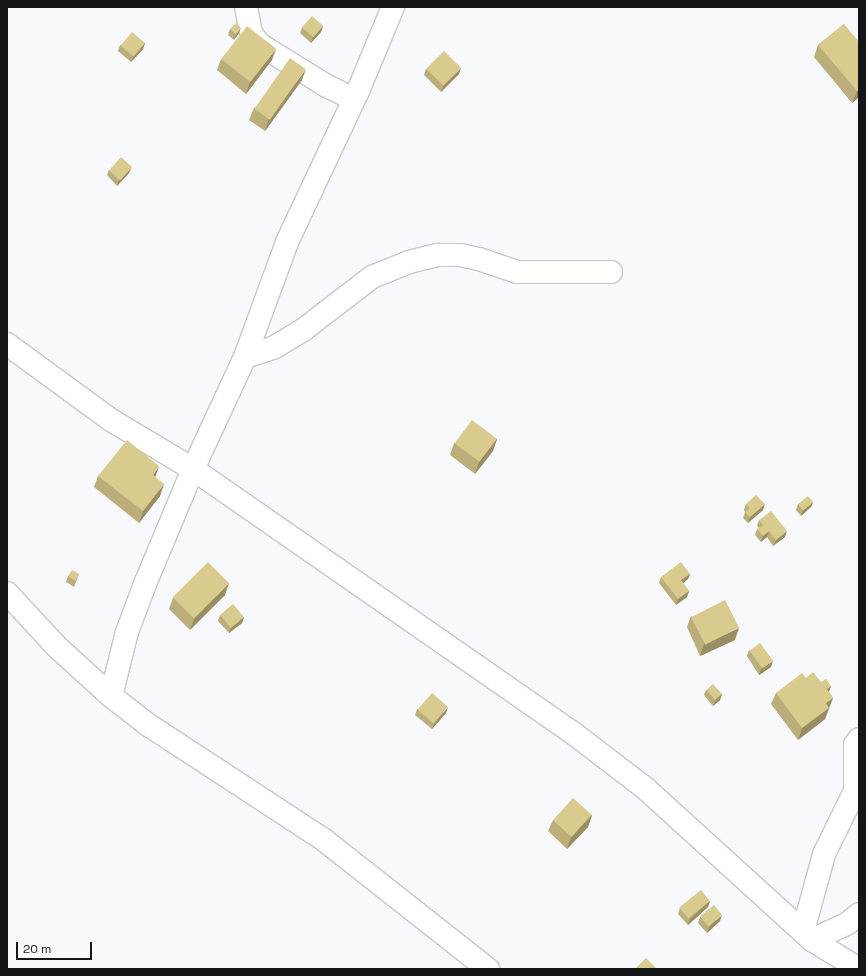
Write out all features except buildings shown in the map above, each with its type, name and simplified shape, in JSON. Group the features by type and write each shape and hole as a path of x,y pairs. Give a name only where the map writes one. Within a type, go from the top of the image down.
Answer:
{"street":[{"path":"246,7 251,33 259,44 299,70 354,99"},
{"path":"111,696 127,632 193,469 244,357 286,242 354,99 394,7"},
{"path":"244,357 273,348 303,330 372,277 409,262 438,256 460,255 479,259 517,272 611,272"},
{"path":"7,344 111,420 193,469 573,733 645,788 807,936 859,969"},
{"path":"7,593 56,646 111,696 147,724 324,840 488,969"},
{"path":"807,936 824,854 855,791 855,744 859,739"},
{"path":"807,936 848,924 859,914"}]}
